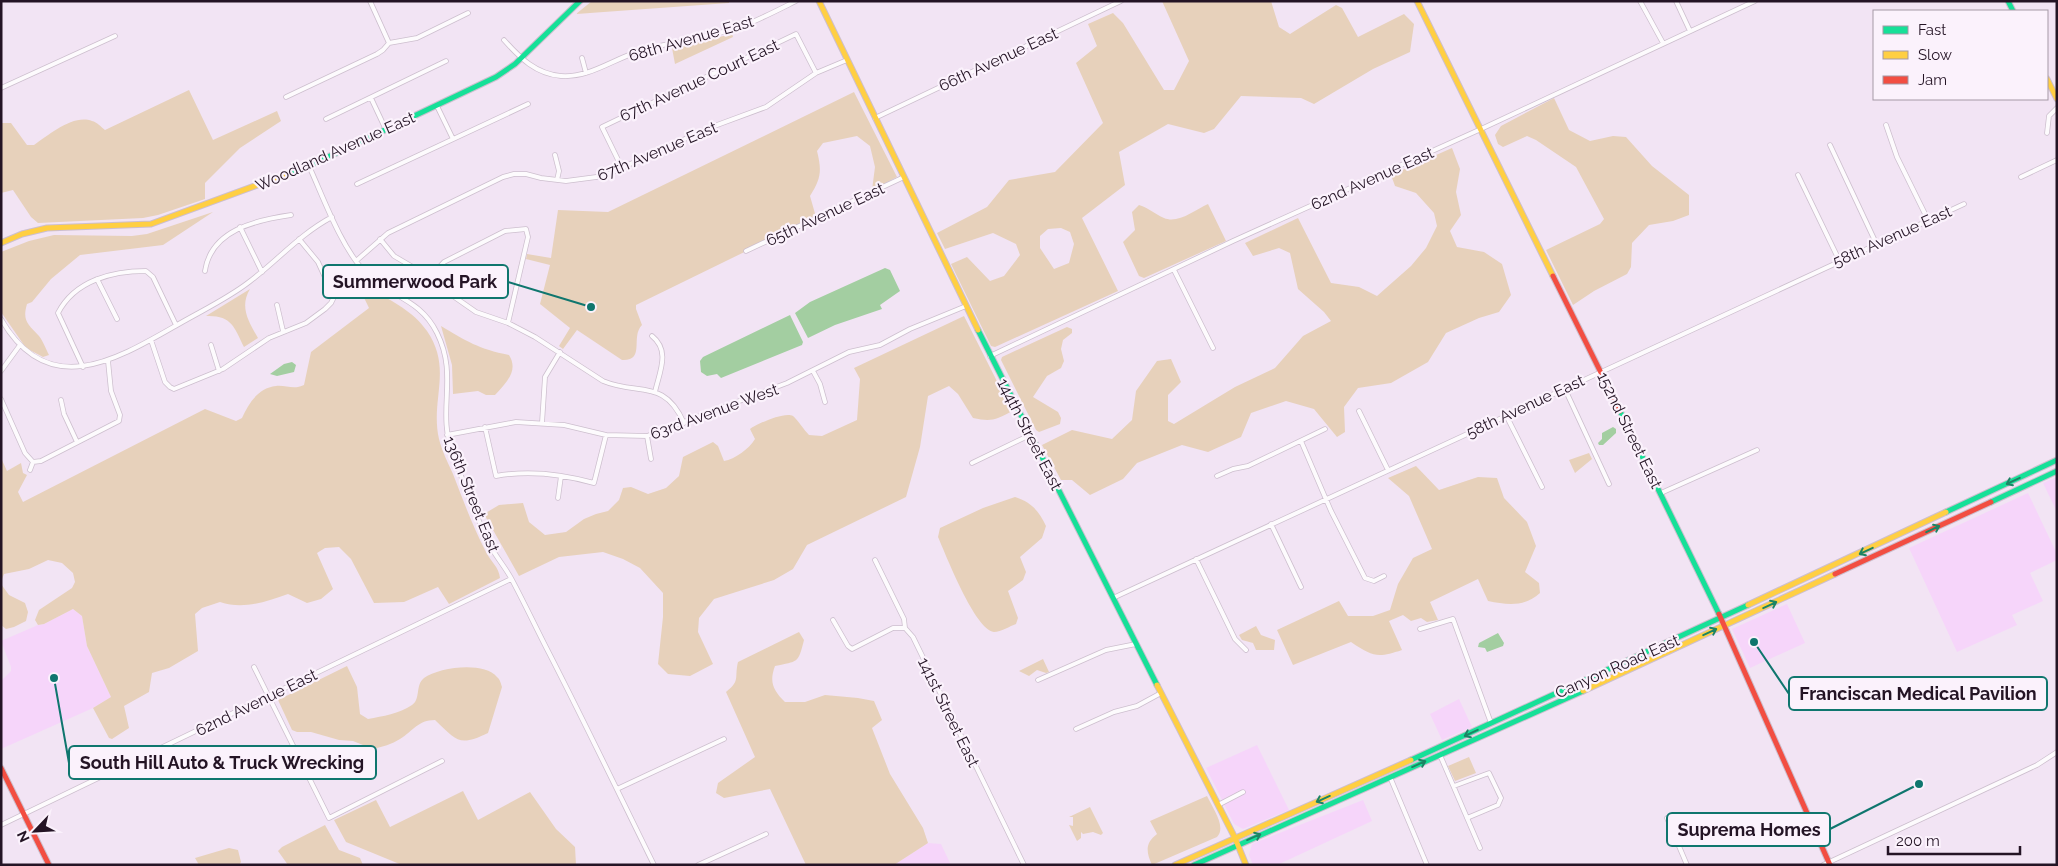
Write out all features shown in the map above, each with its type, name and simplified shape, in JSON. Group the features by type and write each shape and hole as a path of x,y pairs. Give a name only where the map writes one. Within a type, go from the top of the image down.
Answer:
{"street":[{"path":"370,1 389,43"},
{"name":"Woodland Avenue East","path":"1,243 22,234 47,228 123,227 151,224 309,166 496,78 521,59 580,1"},
{"name":"68th Avenue East","path":"521,59 536,68 556,75 586,73 640,51 739,27 796,1"},
{"name":"144th Street East","path":"819,1 990,356 1235,838 1246,865"},
{"name":"66th Avenue East","path":"875,118 1121,1"},
{"name":"152nd Street East","path":"1417,1 1726,625 1829,863"},
{"path":"1640,1 1663,43"},
{"path":"1676,1 1690,31"},
{"name":"62nd Avenue East","path":"990,356 1237,239 1481,129 1754,1"},
{"path":"286,97 377,54 384,50 389,43 417,38 468,13"},
{"name":"67th Avenue Court East","path":"622,168 602,127 796,34 816,74"},
{"path":"1,88 115,36"},
{"path":"504,40 521,59"},
{"path":"582,58 586,73"},
{"name":"67th Avenue East","path":"356,261 380,239 411,221 504,177 514,174 526,174 557,180 593,179 622,168 709,128 766,107 816,74 847,60"},
{"path":"326,119 446,61"},
{"path":"2048,81 2057,99"},
{"path":"371,98 386,130"},
{"path":"357,184 528,104"},
{"path":"437,106 453,139"},
{"path":"2047,133 2050,116 2057,108"},
{"path":"1886,125 1897,157 1928,220"},
{"path":"1830,145 1876,244"},
{"path":"555,155 559,171 557,180"},
{"path":"2021,178 2057,160"},
{"name":"136th Street East","path":"309,166 332,217 356,261 377,283 418,308 436,331 444,350 448,371 445,419 447,435 486,536 511,579 654,865"},
{"path":"1798,176 1839,260"},
{"name":"65th Avenue East","path":"746,252 904,177"},
{"name":"58th Avenue East","path":"1113,598 1839,260 1964,204"},
{"path":"204,271 211,251 240,227 268,218 291,215"},
{"path":"1,319 20,345 36,356 55,364 83,367 108,361 151,340 229,295 262,272 313,228 332,217"},
{"path":"240,227 262,272"},
{"path":"430,278 444,262 505,231 526,230 528,237 508,323"},
{"path":"151,340 163,376 171,388 178,388 219,371 262,342 312,319 326,309 334,298 333,292 318,262 299,239"},
{"path":"380,239 394,256 440,284 452,296 476,312 508,323 560,352 608,383 655,392 674,405 684,423"},
{"path":"1174,270 1213,348"},
{"path":"83,367 58,312 80,288 97,279 124,271 146,271 151,274 176,325"},
{"path":"97,279 117,318"},
{"path":"277,304 284,331"},
{"name":"63rd Avenue West","path":"447,435 506,423 542,423 574,427 606,435 647,436 788,384 849,352 880,345 910,329 966,306"},
{"path":"652,336 660,345 663,356 662,368 655,392"},
{"path":"1,371 20,345"},
{"path":"211,346 219,371"},
{"path":"542,423 545,377 560,352"},
{"path":"33,462 41,461 117,423 120,418 111,390 108,361"},
{"path":"813,371 820,384 825,402"},
{"path":"1564,388 1609,484"},
{"path":"1,399 25,454 33,462"},
{"path":"61,400 64,414 77,442"},
{"path":"1359,411 1388,470"},
{"path":"1506,415 1542,487"},
{"path":"485,427 496,476 522,472 561,476 594,483 606,435"},
{"path":"1217,476 1233,469 1248,466 1325,430"},
{"path":"972,463 1030,435"},
{"path":"647,436 651,459"},
{"path":"1301,441 1331,511 1365,578 1374,582 1384,576"},
{"path":"1661,493 1757,450"},
{"name":"Canyon Road East","path":"1175,865 1722,618 2057,460"},
{"path":"30,470 33,462"},
{"name":"Canyon Road East","path":"1194,865 1237,844 1505,726 2057,471"},
{"path":"558,498 561,476"},
{"path":"1271,524 1302,588"},
{"path":"1196,559 1235,639 1246,650"},
{"name":"141st Street East","path":"876,560 904,619 905,628 913,637 1024,865"},
{"name":"62nd Avenue East","path":"1,825 511,579"},
{"path":"1420,629 1453,619 1492,723"},
{"path":"833,620 848,646 852,649 893,628 905,628"},
{"path":"1038,680 1106,650 1136,644"},
{"path":"254,668 329,818 442,761"},
{"path":"1076,729 1114,712 1137,706 1161,693"},
{"path":"1505,726 1530,709 1529,706"},
{"path":"617,789 724,739"},
{"path":"1823,865 2037,765 2057,752"},
{"path":"1440,755 1480,848"},
{"path":"1,768 49,865"},
{"path":"1454,786 1490,773 1501,798 1498,805 1467,818"},
{"path":"1390,777 1427,865"},
{"path":"1218,805 1243,792"},
{"path":"1667,818 1687,865"},
{"path":"698,865 766,834"}],"shaded area":[{"path":"592,1 729,1 729,3 576,14"},
{"path":"1162,1 1271,1 1279,27 1290,34 1336,5 1342,8 1358,37 1404,14 1414,24 1410,52 1373,69 1314,104 1301,98 1241,96 1214,129 1204,133 1168,124 1119,152 1125,185 1082,218 1118,291 995,347 991,346 951,264 967,257 990,281 1004,276 1020,255 1016,244 993,233 945,249 937,233 987,207 1009,180 1055,172 1103,123 1076,63 1097,46 1088,24 1113,13 1123,23 1164,90 1174,90 1189,61","holes":["1061,228 1070,232 1074,244 1069,263 1054,269 1040,248 1040,236 1048,229"]},
{"path":"732,34 733,37 675,64 672,48"},
{"path":"189,90 213,140 277,111 281,121 240,148 205,183 205,199 158,215 143,218 38,223 31,217 13,190 1,193 1,123 11,123 27,145 34,145 54,131 77,120 97,123 105,130"},
{"path":"854,92 897,177 872,190 875,167 870,146 857,136 823,143 817,151 820,175 810,196 816,217 636,305 642,325 637,336 634,357 622,360 577,330 563,349 559,346 570,328 540,304 550,265 526,259 527,254 551,258 558,210 608,212"},
{"path":"1554,98 1569,130 1590,141 1613,136 1626,137 1652,166 1689,195 1689,215 1673,221 1649,225 1632,243 1631,267 1627,274 1594,291 1573,305 1546,250 1600,224 1604,219 1576,167 1527,136 1503,147 1498,144 1495,135 1501,126"},
{"path":"1452,148 1460,169 1456,192 1461,215 1450,231 1457,247 1484,252 1502,264 1511,295 1499,312 1479,318 1446,333 1428,362 1391,383 1358,388 1344,407 1345,432 1337,437 1314,409 1286,401 1251,413 1241,437 1208,452 1182,445 1137,463 1123,479 1090,495 1072,480 1061,480 1042,445 1072,430 1112,439 1132,420 1136,391 1157,361 1171,359 1181,382 1168,395 1168,421 1174,424 1235,387 1275,368 1303,336 1331,321 1324,312 1298,289 1290,253 1279,248 1253,256 1245,243 1298,218 1331,283 1359,287 1377,296 1411,266 1426,248 1437,226 1434,213 1416,193 1395,186 1391,175"},
{"path":"1208,204 1226,241 1144,278 1139,276 1123,242 1135,230 1132,212 1139,205 1164,218 1175,219 1186,216"},
{"path":"213,212 163,245 80,255 51,279 32,302 27,304 25,314 27,322 40,338 49,355 43,357 26,348 1,312 1,252 29,241 54,235 132,236 147,234"},
{"path":"885,268 890,270 900,291 880,305 882,309 835,325 808,338 795,313 810,302"},
{"path":"354,277 409,312 427,331 435,345 439,358 440,372 437,425 440,443 468,513 500,578 449,604 438,587 404,602 374,603 351,559 339,547 325,548 317,553 333,589 321,599 307,603 288,594 246,605 220,602 202,608 195,614 198,651 169,668 152,673 149,692 124,706 129,728 112,739 109,738 93,708 111,697 87,646 82,616 73,609 44,624 38,625 35,620 39,610 72,588 75,582 73,573 62,563 48,560 29,569 4,574 1,582 1,458 7,471 21,463 23,473 27,475 18,492 23,502 205,409 236,421 242,418 251,402 264,390 276,386 293,387 304,385 311,352 369,308"},
{"path":"250,289 245,302 245,308 258,338 244,347 231,323 221,317 206,316"},
{"path":"790,315 803,342 802,345 721,378 717,374 707,376 701,372 700,361 703,357"},
{"path":"964,316 1012,411 989,420 973,418 958,394 949,386 928,396 920,447 906,497 807,545 793,569 774,580 714,599 699,618 698,632 713,664 690,676 668,674 658,664 663,617 663,593 640,568 623,559 603,552 559,557 519,576 484,514 499,505 523,503 529,522 545,535 566,532 584,519 608,511 619,500 623,488 631,487 648,494 666,488 679,476 683,457 713,442 718,446 724,461 737,456 755,439 750,429 771,419 784,415 793,416 809,435 822,436 857,420 860,379 854,368"},
{"path":"441,326 473,344 509,355 513,366 512,372 495,395 486,395 478,391 453,394 452,365"},
{"path":"1067,327 1072,329 1072,333 1063,340 1061,349 1064,361 1061,368 1047,376 1033,397 1058,412 1061,418 1060,424 1039,432 1036,430 1001,360 1002,357"},
{"path":"292,362 296,365 294,372 277,376 270,374 284,364"},
{"path":"1613,427 1616,429 1616,433 1603,445 1599,445 1602,433"},
{"path":"1589,453 1592,459 1575,473 1569,460"},
{"path":"1416,466 1439,490 1478,477 1497,478 1504,498 1527,522 1536,546 1525,572 1539,583 1540,593 1528,601 1516,604 1488,601 1478,579 1430,602 1438,620 1427,622 1421,618 1411,621 1403,615 1389,621 1402,650 1376,655 1365,651 1351,642 1293,665 1277,630 1339,601 1348,616 1373,616 1390,610 1398,584 1413,558 1432,549 1409,496 1388,478"},
{"path":"2057,477 2057,512 2043,483"},
{"path":"2028,493 2057,554 2057,560 2030,573 2043,601 2012,615 2017,625 1957,652 1909,548"},
{"path":"1015,497 1034,508 1046,526 1042,538 1020,557 1026,572 1023,580 1008,591 1018,618 1016,624 994,632 986,628 970,606 938,537 940,528 983,508"},
{"path":"1,584 9,595 25,603 28,612 26,621 6,629 1,625"},
{"path":"1787,604 1805,643 1750,668 1732,629"},
{"path":"73,609 82,616 87,646 111,697 93,708 1,749 1,681 11,671 11,667 1,641 44,624"},
{"path":"1256,626 1261,635 1275,640 1274,650 1256,650 1253,643 1242,640 1239,635"},
{"path":"799,632 804,640 800,653 793,662 775,666 772,677 773,686 785,702 805,702 825,695 874,701 882,720 872,728 890,774 923,828 928,843 894,865 806,865 770,789 724,798 716,793 718,783 755,757 726,692 734,684 738,662"},
{"path":"1498,633 1504,643 1503,646 1487,652 1485,648 1478,647 1479,643"},
{"path":"1043,659 1049,672 1037,670 1029,676 1019,671"},
{"path":"347,666 357,687 360,714 368,719 396,713 412,705 415,702 421,681 431,674 440,671 461,667 482,669 491,672 498,678 502,687 488,733 471,740 459,740 448,733 435,720 429,720 416,726 397,741 373,749 353,741 339,740 311,732 292,730 278,700"},
{"path":"1459,699 1472,727 1442,740 1430,714"},
{"path":"1257,745 1289,810 1243,829 1234,824 1206,768"},
{"path":"1469,757 1476,773 1455,781 1448,766"},
{"path":"463,791 478,820 530,792 556,829 575,847 576,865 402,865 346,842 334,820 376,800 390,827"},
{"path":"1207,796 1220,823 1220,833 1217,837 1152,865 1148,848 1150,841 1157,834 1150,821"},
{"path":"1363,800 1372,821 1277,865 1253,865 1249,855 1252,844"},
{"path":"1090,807 1103,833 1101,835 1093,832 1083,834 1081,832 1081,838 1077,841 1069,825 1073,826 1073,817 1069,817"},
{"path":"325,825 339,850 360,858 363,865 288,865 278,851 282,847"},
{"path":"928,843 941,844 951,865 894,865"},
{"path":"229,848 238,850 241,862 239,865 199,865 195,858"}],"traffic: fast":[{"path":"290,173 309,166 496,77 515,64 580,1"},
{"path":"2008,1 2012,10"},
{"path":"978,330 1157,685"},
{"path":"1620,411 1719,614"},
{"path":"1946,512 2057,460"},
{"path":"1991,502 2057,471"},
{"path":"1411,760 1748,605"},
{"path":"1194,865 1583,691"}],"traffic: slow":[{"path":"819,1 978,330"},
{"path":"1417,1 1553,276"},
{"path":"2048,81 2057,99"},
{"path":"1,243 22,234 47,228 151,224 290,173"},
{"path":"1748,605 1946,512"},
{"path":"1583,691 1835,574"},
{"path":"1157,685 1235,838 1246,865"},
{"path":"1175,865 1411,760"}],"traffic: jam":[{"path":"1553,276 1620,411"},
{"path":"1835,574 1991,502"},
{"path":"1719,614 1830,865"},
{"path":"1,768 49,865"}],"place":[{"name":"Summerwood Park","path":"591,307"},
{"name":"Franciscan Medical Pavilion","path":"1754,642"},
{"name":"South Hill Auto & Truck Wrecking","path":"54,678"},
{"name":"Suprema Homes","path":"1919,784"}]}
